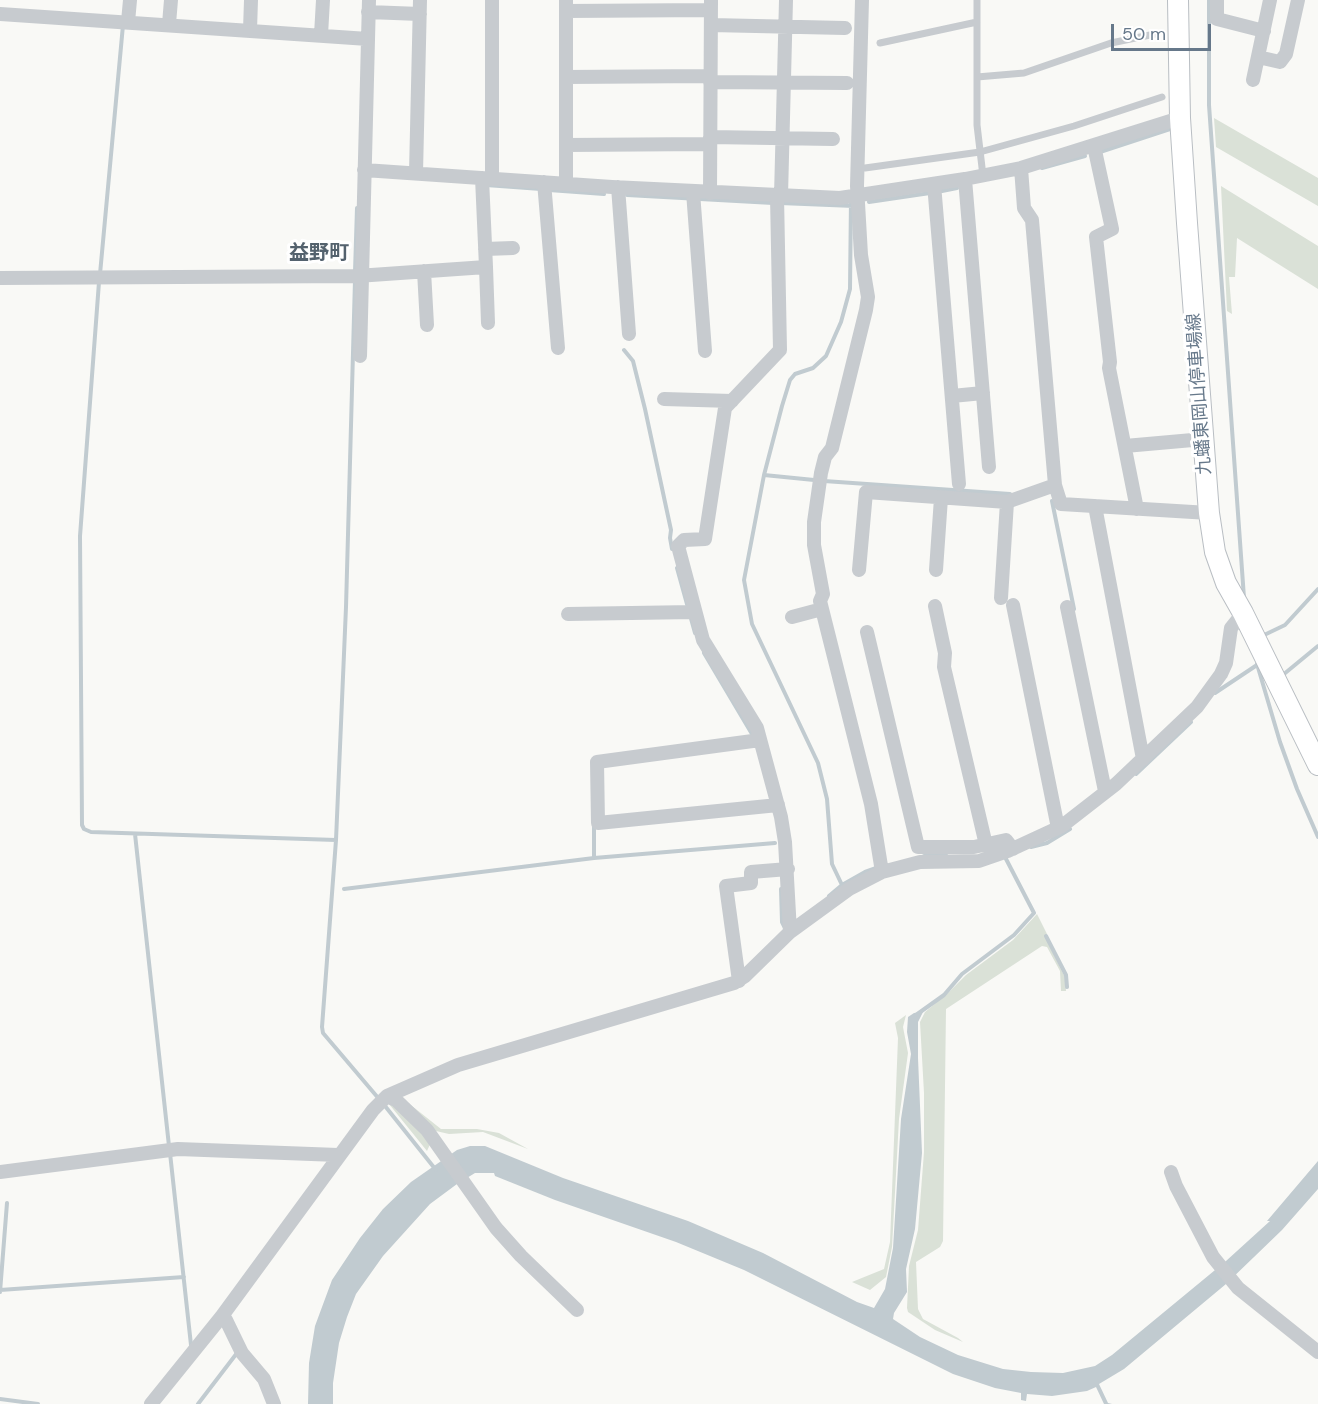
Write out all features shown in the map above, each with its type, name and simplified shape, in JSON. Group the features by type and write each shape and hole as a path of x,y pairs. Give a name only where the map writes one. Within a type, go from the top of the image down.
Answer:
{"main road":[{"name":"九蟠東岡山停車場線","path":"1178,0 1180,118 1209,513 1215,552 1226,583 1318,765"}],"street":[{"path":"125,22 130,0"},
{"path":"169,24 171,0"},
{"path":"250,30 251,0"},
{"path":"321,35 323,0"},
{"path":"488,323 484,181 492,0"},
{"path":"786,0 778,200 780,350 725,408 705,539 684,540 678,546 690,612 711,656 757,728 778,805 785,842 790,932"},
{"path":"862,0 853,197 868,297 832,448 825,457 814,522 814,545 823,594 820,601 871,804 881,868"},
{"path":"1217,0 1217,19 1264,31"},
{"path":"1253,80 1270,0"},
{"path":"1258,57 1280,62 1286,54 1298,0"},
{"path":"566,184 566,6 711,5 710,193"},
{"path":"360,356 357,276 364,170 363,38 369,6 420,7 416,173"},
{"path":"0,14 363,38"},
{"path":"711,25 845,28"},
{"path":"566,77 846,83"},
{"path":"364,170 416,173 545,187 566,184 618,187 693,196 710,193 778,200 853,197 965,180 1021,168 1180,118"},
{"path":"566,145 782,138 833,139"},
{"path":"1094,146 1112,229 1096,237 1109,368 1137,505"},
{"path":"1021,168 1024,208 1032,220 1056,485 1061,504 1137,505 1209,513"},
{"path":"965,180 989,467"},
{"path":"934,184 959,484"},
{"path":"545,187 558,348"},
{"path":"618,187 629,334"},
{"path":"693,196 705,351"},
{"path":"485,249 513,248"},
{"path":"0,278 357,276 486,267"},
{"path":"424,271 427,325"},
{"path":"952,396 983,393"},
{"path":"664,399 732,401"},
{"path":"1125,446 1204,439"},
{"path":"859,570 866,492 1007,502 1056,485"},
{"path":"936,570 941,498"},
{"path":"1007,502 1007,602 1058,828"},
{"path":"1095,506 1143,759"},
{"path":"935,606 945,653 944,667 986,845"},
{"path":"1067,607 1105,791"},
{"path":"792,617 822,609"},
{"path":"568,614 690,612"},
{"path":"919,856 974,862 1013,849 1058,828 1143,759 1197,707 1221,674 1226,663 1231,628 1243,613"},
{"path":"867,632 919,856"},
{"path":"760,740 597,762 598,823 778,805"},
{"path":"151,1404 224,1318 338,1155 383,1100 478,1058 739,981 790,932 881,868 919,856 1006,840 1013,849"},
{"path":"739,981 726,886 751,883 751,872 788,869"},
{"path":"383,1100 396,1100 427,1130 496,1228 521,1256 577,1310"},
{"path":"0,1172 170,1149 338,1155"},
{"path":"1171,1172 1213,1257 1238,1288 1318,1352"},
{"path":"224,1318 242,1353 264,1379 274,1404"}],"lane":[{"path":"976,0 977,125 983,176"},
{"path":"880,43 977,22"},
{"path":"977,76 1024,73 1111,43 1155,34"},
{"path":"865,168 980,152 1074,126 1162,97"}],"shaded area":[{"path":"1214,118 1318,178 1318,206 1216,147"},
{"path":"1221,186 1318,246 1318,289 1237,238 1235,277 1229,277 1232,314 1227,311"},
{"path":"1037,914 1047,934 1045,937 1065,977 1066,991 1061,991 1060,971 1047,947 1042,946 946,1009 943,1241 940,1247 916,1262 918,1309 923,1319 963,1342 935,1330 908,1312 907,1308 909,1266 918,1230 924,1152 924,1093 920,1022 925,1012 966,975 1013,940"},
{"path":"923,1012 918,1022 922,1153 915,1229 906,1269 907,1292 894,1313 893,1319 920,1337 958,1355 1003,1369 1031,1372 1063,1373 1095,1366 1112,1355 1226,1261 1270,1221 1267,1221 1318,1161 1318,1189 1282,1230 1226,1284 1124,1369 1099,1384 1108,1403 1112,1404 1104,1404 1096,1387 1087,1391 1052,1396 1027,1394 1026,1401 1021,1400 1021,1393 995,1388 953,1374 744,1270 676,1242 555,1200 495,1176 494,1173 475,1173 430,1204 383,1256 356,1294 347,1317 339,1343 333,1383 333,1404 308,1404 309,1363 315,1326 332,1280 383,1209 411,1182 457,1150 470,1146 485,1146 563,1178 688,1221 763,1253 857,1302 874,1308 885,1289 893,1248 901,1119 911,1054 907,1032 908,1017 914,1013"},
{"path":"906,1015 903,1027 908,1053 899,1119 892,1247 886,1277 870,1290 852,1282 884,1269 890,1242 898,1038 895,1023"},
{"path":"402,1098 441,1129 477,1129 499,1133 528,1149 483,1132 449,1134 436,1131"},
{"path":"392,1102 431,1142 427,1151 389,1104"}],"waterway":[{"path":"1209,0 1209,105 1244,598"},
{"path":"100,274 123,25"},
{"path":"1100,152 1170,129"},
{"path":"1042,168 1085,156"},
{"path":"486,185 541,189"},
{"path":"942,191 957,188"},
{"path":"549,190 604,194"},
{"path":"869,202 930,193"},
{"path":"627,195 773,203"},
{"path":"851,199 850,289 841,322 826,356 813,368 795,374 790,380 764,475 744,580 752,624 818,763 827,799 832,864 842,885 879,867"},
{"path":"780,203 854,206"},
{"path":"355,272 357,208"},
{"path":"355,280 346,607 336,840 322,1027 323,1033 436,1170"},
{"path":"99,282 80,536 82,825 84,829 91,832 336,840"},
{"path":"624,350 633,361 645,409 671,530 672,549"},
{"path":"764,475 1010,494"},
{"path":"1052,501 1074,609"},
{"path":"677,568 695,633"},
{"path":"1262,636 1285,625 1318,589"},
{"path":"1284,674 1318,646"},
{"path":"704,653 752,734"},
{"path":"1257,664 1280,742 1318,837"},
{"path":"1215,693 1257,665"},
{"path":"1136,774 1191,722"},
{"path":"594,824 594,858"},
{"path":"1031,847 1047,843 1070,829"},
{"path":"135,834 169,1146"},
{"path":"344,889 594,858 775,843"},
{"path":"924,856 946,855"},
{"path":"916,1015 944,995 962,974 1014,935 1034,913 1005,857"},
{"path":"829,896 842,885"},
{"path":"781,889 784,926"},
{"path":"1046,936 1066,975 1067,987"},
{"path":"170,1153 191,1345"},
{"path":"0,1292 7,1203"},
{"path":"0,1290 184,1277"},
{"path":"198,1404 237,1353 236,1351"},
{"path":"0,1399 38,1404"}],"district":[{"name":"益野町","path":"319,254"}]}
